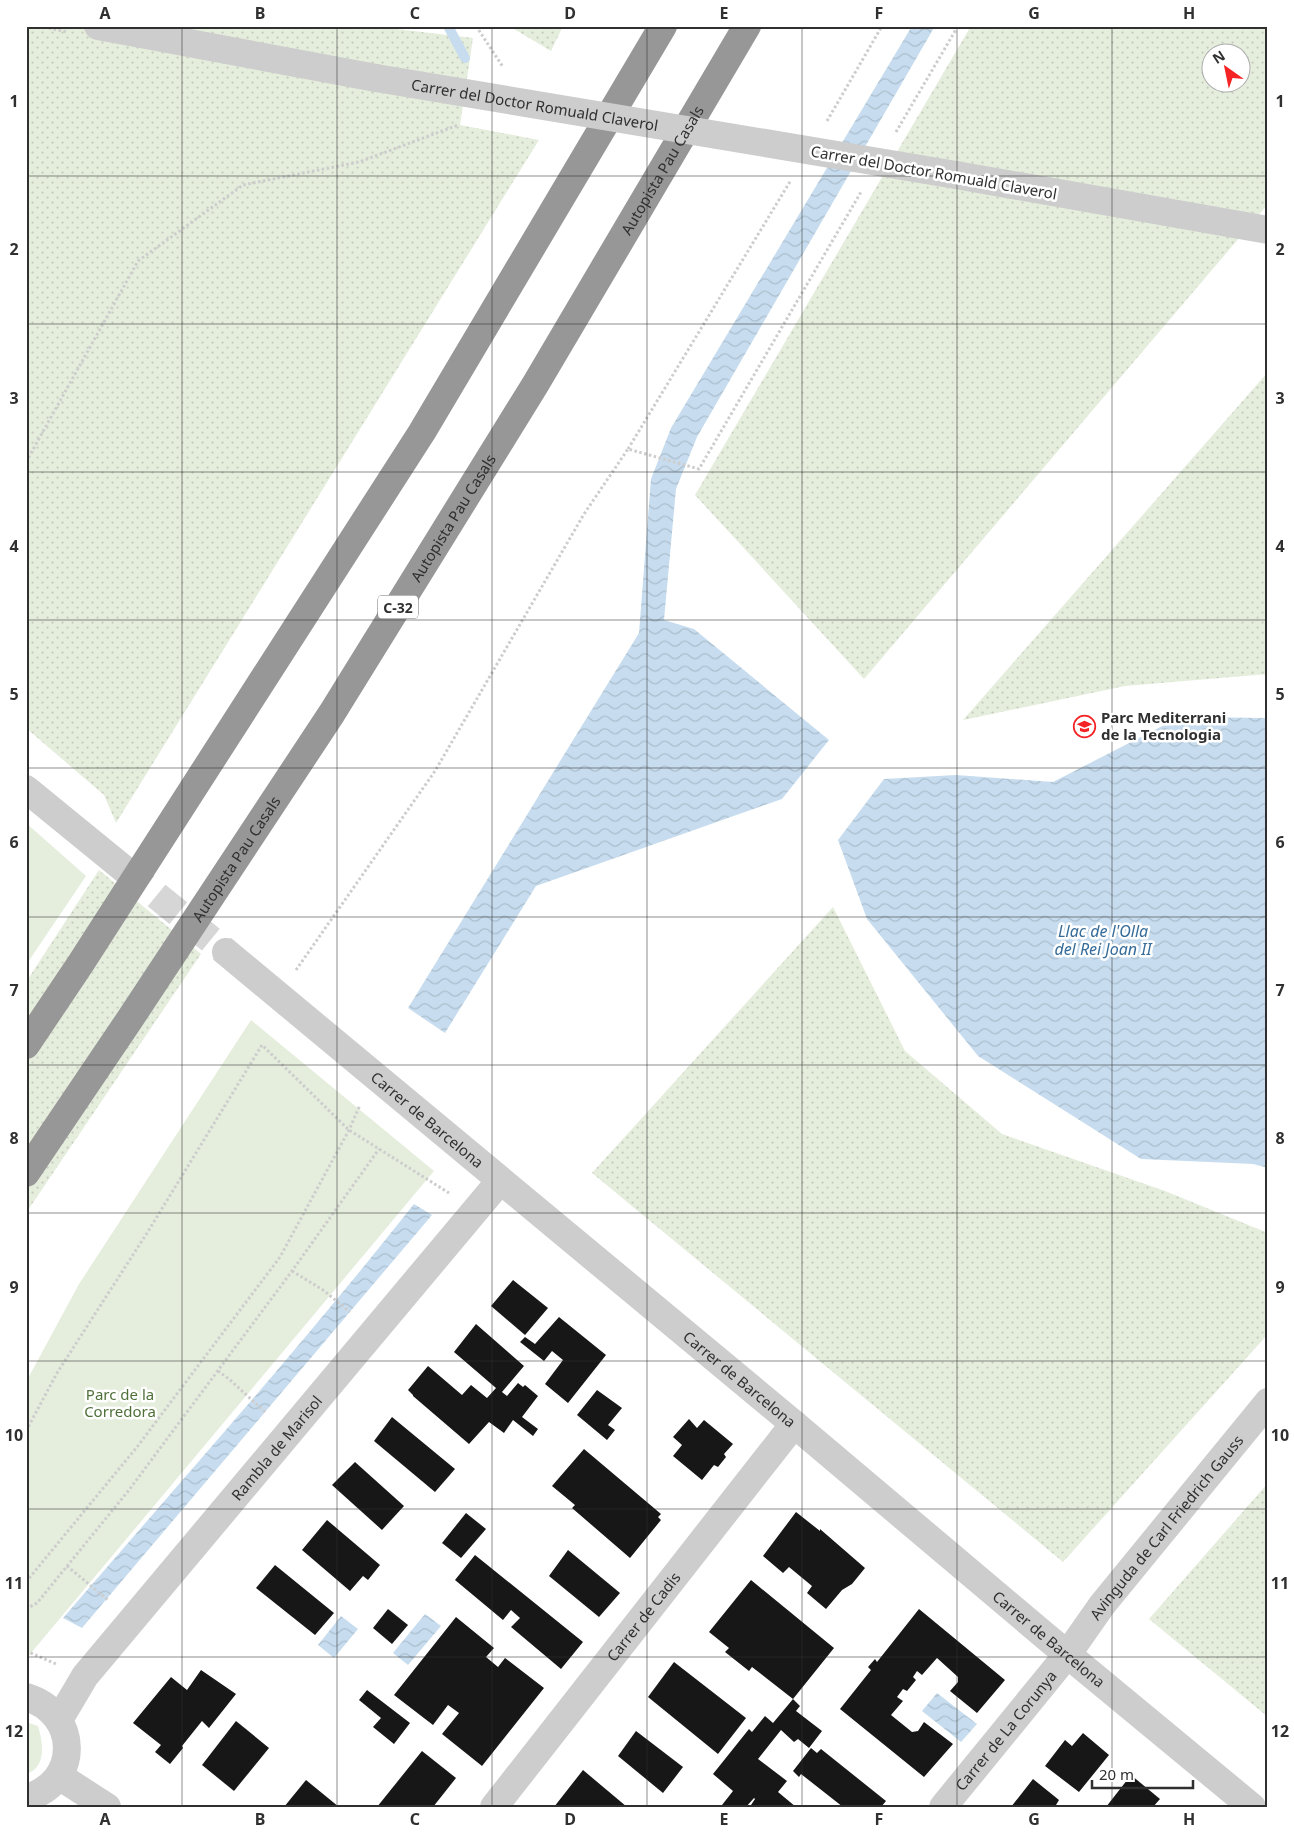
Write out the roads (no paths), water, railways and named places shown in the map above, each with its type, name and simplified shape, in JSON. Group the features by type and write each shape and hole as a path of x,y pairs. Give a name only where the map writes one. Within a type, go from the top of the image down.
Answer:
{"highway":[{"path":"26,1045 81,963 422,432 663,26"},
{"name":"Autopista Pau Casals","path":"26,1173 332,713 530,394 747,26"}],"street":[{"name":"Carrer del Doctor Romuald Claverol","path":"98,26 376,78 956,175 1268,230"},
{"path":"26,789 124,870"},
{"name":"Carrer de Barcelona","path":"226,952 794,1424 1067,1655 1252,1807"},
{"name":"Rambla de Marisol","path":"59,1720 85,1676 500,1181"},
{"name":"Avinguda de Carl Friedrich Gauss","path":"1067,1655 1102,1605 1268,1402"},
{"name":"Carrer de Cadis","path":"494,1807 794,1424"},
{"name":"Carrer de La Corunya","path":"943,1807 1067,1655"},
{"path":"26,1697 48,1707 59,1720 65,1733 68,1748 59,1776 50,1786 36,1795 26,1798"},
{"path":"59,1776 107,1807"}],"water":[{"path":"912,26 935,26 697,437 676,489 664,620 694,629 829,740 782,799 536,886 445,1033 408,1008 639,633 651,479 671,428"},
{"name":"Llac de l'Olla del Rei Joan II","path":"1180,717 1268,718 1268,1168 1253,1164 1141,1159 978,1056 867,919 838,840 884,779 956,775 1053,782"},
{"path":"414,1204 432,1215 82,1628 63,1618 285,1361"},
{"path":"425,1614 441,1626 408,1665 393,1653"},
{"path":"341,1616 358,1629 334,1658 318,1645"},
{"path":"937,1693 977,1724 961,1742 922,1711"}],"waterway":[{"path":"448,26 465,58"}],"tunnel":[{"path":"124,869 226,952"}],"place":[{"name":"Parc Mediterrani de la Tecnologia","path":"1085,726"}],"park label":[{"name":"Parc de la Corredora","path":"120,1402"}]}
